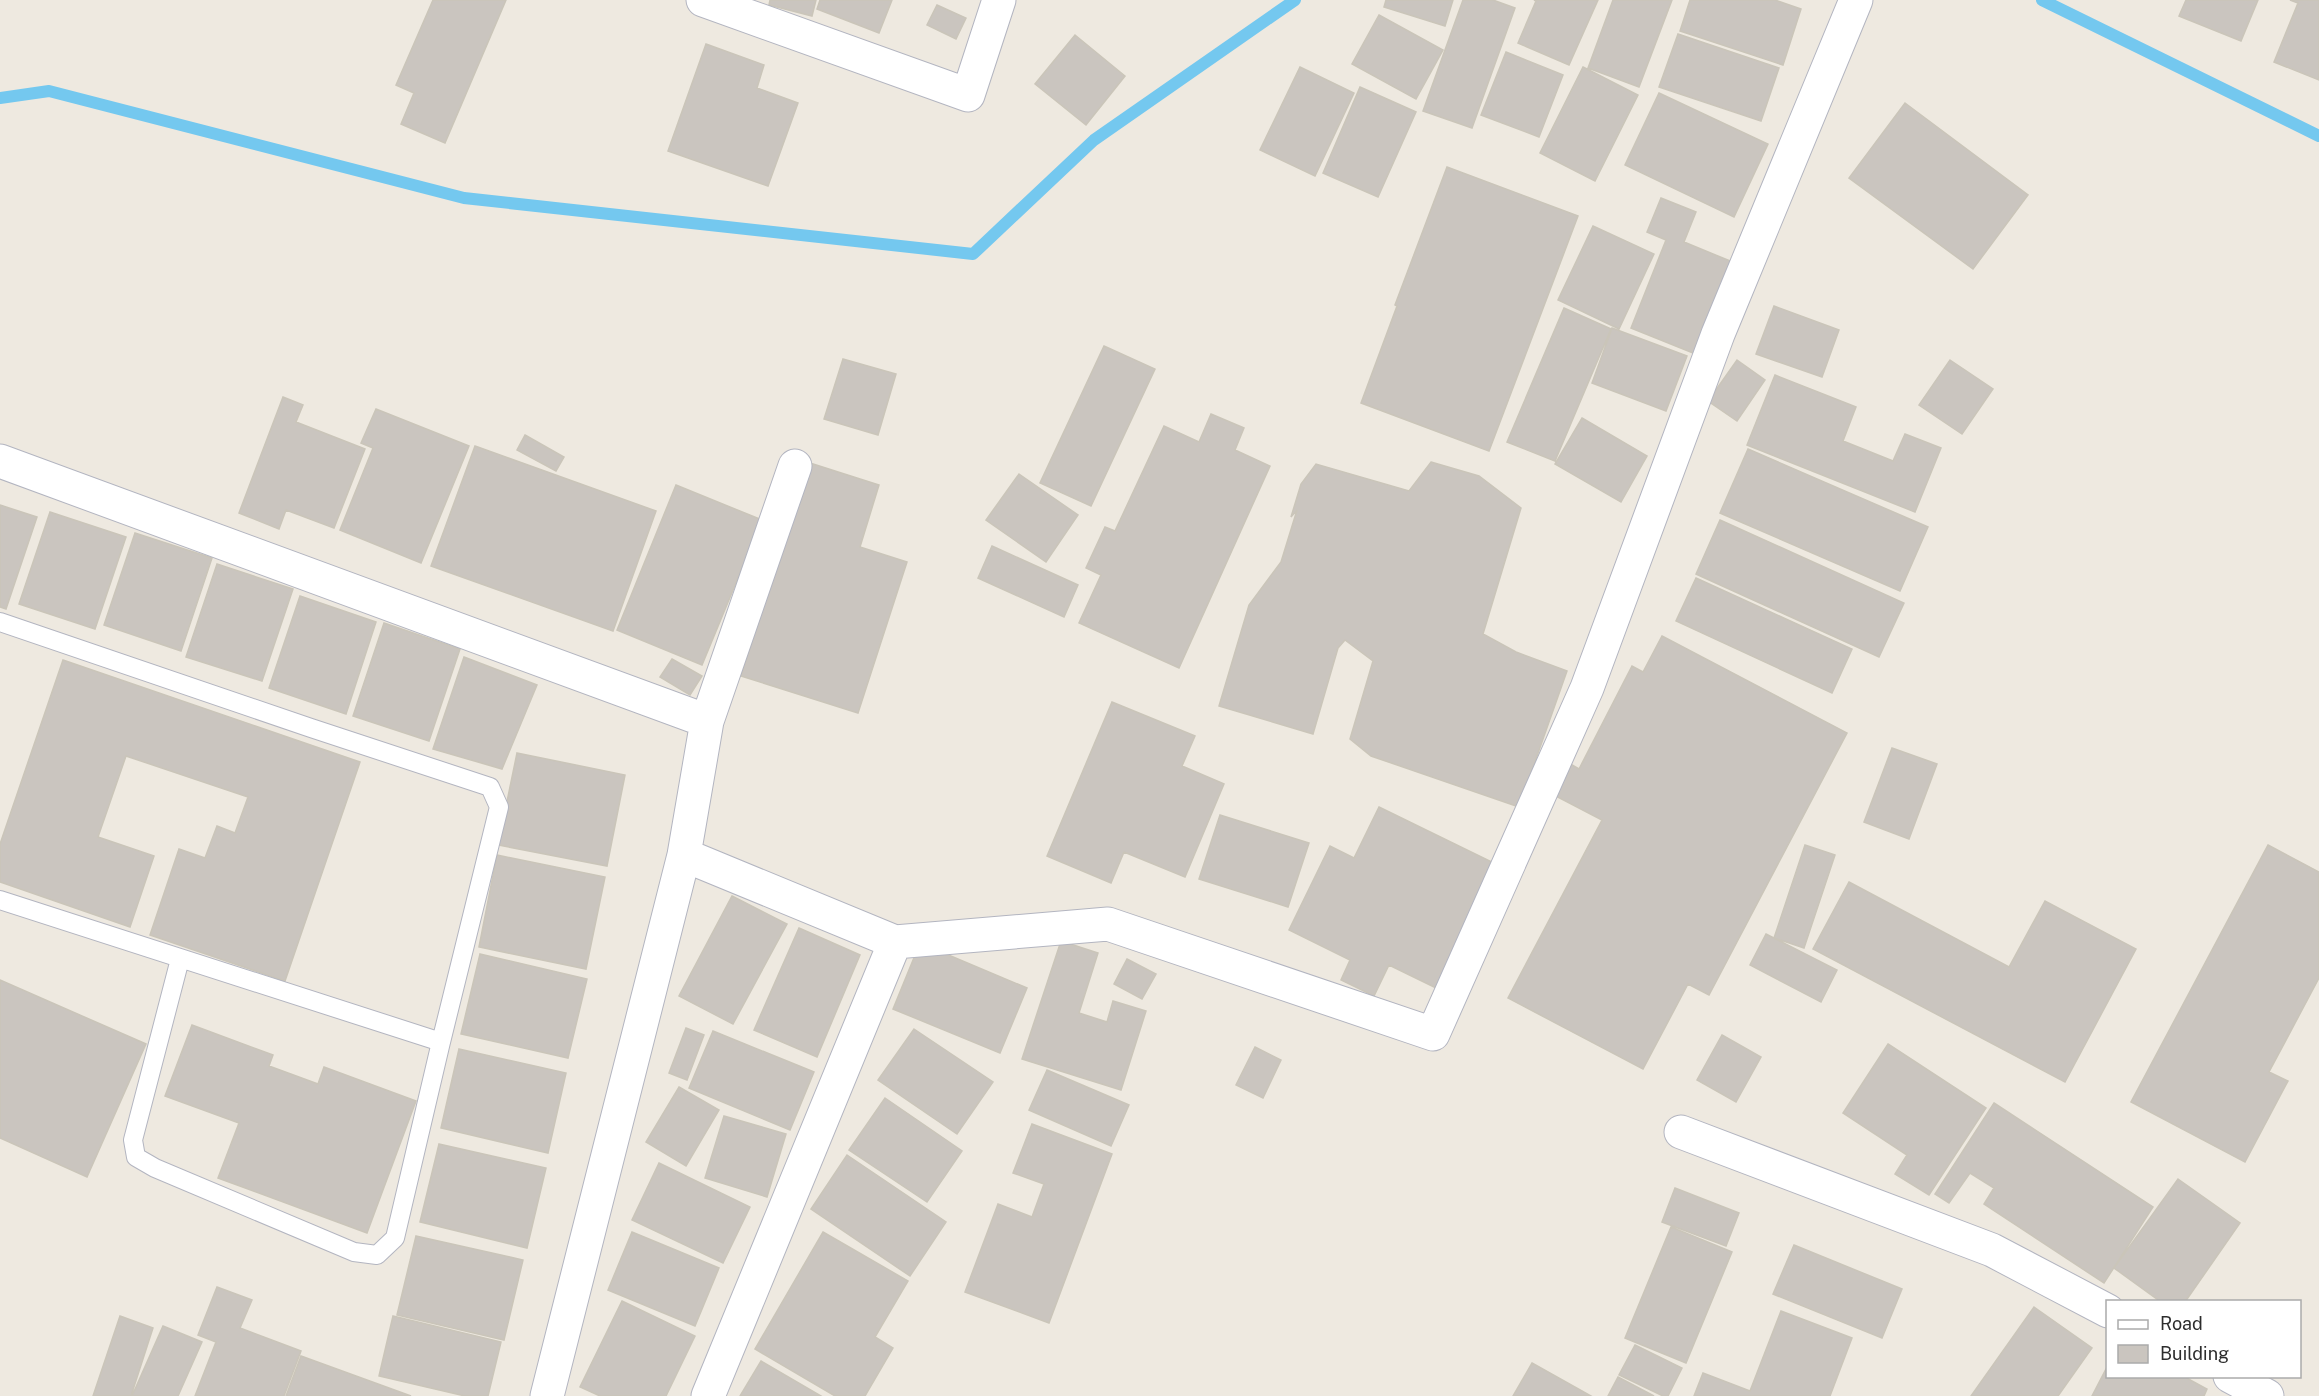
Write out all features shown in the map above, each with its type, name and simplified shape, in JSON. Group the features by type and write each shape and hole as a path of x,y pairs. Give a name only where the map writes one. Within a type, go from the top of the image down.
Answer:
{"street":[{"path":"703,0 968,95 999,0"},
{"path":"684,855 895,942 1108,924 1433,1034 1587,688 1718,333 1856,0"},
{"path":"0,461 707,721"},
{"path":"547,1396 684,855 707,721 795,466"},
{"path":"708,1396 895,942"},
{"path":"1681,1132 1992,1250 2106,1310"},
{"path":"2232,1378 2267,1396"}],"lane":[{"path":"0,622 490,787 499,807 394,1238 377,1255 354,1252 156,1168 136,1157 133,1140 180,959"},
{"path":"0,900 441,1042"}],"building":[{"path":"433,0 506,0 445,143 401,124 414,93 396,85"},
{"path":"770,0 816,0 812,16 769,5"},
{"path":"820,0 892,0 879,33 817,9"},
{"path":"1386,0 1453,0 1445,26 1384,7"},
{"path":"1463,0 1493,0 1515,8 1472,128 1423,111"},
{"path":"1534,0 1598,0 1569,65 1518,43 1536,1"},
{"path":"1613,0 1672,0 1639,87 1588,68"},
{"path":"1690,0 1775,0 1801,9 1783,65 1680,31"},
{"path":"2186,0 2258,0 2241,41 2179,16"},
{"path":"2290,0 2319,0 2319,80 2274,62 2298,3"},
{"path":"937,5 966,18 956,39 927,25"},
{"path":"1379,15 1443,50 1416,99 1352,64"},
{"path":"1678,34 1779,68 1761,121 1659,87"},
{"path":"1075,35 1125,76 1086,125 1035,84"},
{"path":"706,44 764,65 757,88 798,103 768,186 668,151"},
{"path":"1506,52 1563,75 1539,137 1481,115"},
{"path":"1300,67 1354,93 1315,176 1260,150"},
{"path":"1583,67 1638,95 1595,181 1540,153"},
{"path":"1360,87 1416,112 1378,197 1323,173"},
{"path":"1659,93 1768,144 1734,217 1625,165"},
{"path":"1905,103 2028,195 1973,269 1849,178"},
{"path":"1447,167 1578,216 1489,451 1361,403"},
{"path":"1661,198 1696,212 1684,242 1735,263 1698,355 1631,328 1666,240 1647,232"},
{"path":"1593,226 1654,254 1619,329 1558,300"},
{"path":"1774,306 1839,330 1822,377 1756,354"},
{"path":"1564,308 1611,329 1555,461 1507,442"},
{"path":"1612,328 1687,356 1666,411 1592,383"},
{"path":"1104,346 1155,369 1091,506 1040,483"},
{"path":"843,359 896,374 878,435 824,419"},
{"path":"1737,360 1765,380 1737,421 1708,401"},
{"path":"1950,360 1993,389 1962,434 1919,405"},
{"path":"1775,375 1856,407 1843,441 1893,461 1905,434 1941,448 1915,512 1747,445"},
{"path":"283,397 303,405 296,422 365,449 334,528 286,510 279,529 239,513"},
{"path":"376,409 469,446 421,563 340,530 373,448 361,443"},
{"path":"1211,414 1244,428 1235,450 1270,466 1179,668 1079,623 1101,575 1086,568 1105,527 1115,531 1164,426 1199,442"},
{"path":"1582,418 1647,456 1621,502 1555,464"},
{"path":"525,435 564,457 556,471 517,450"},
{"path":"475,446 656,511 613,631 431,566"},
{"path":"1748,449 1928,527 1900,591 1720,513"},
{"path":"1431,462 1479,476 1521,508 1483,634 1516,652 1567,671 1519,807 1371,756 1350,739 1373,661 1345,640 1338,648 1313,734 1219,706 1249,605 1281,562 1297,510 1291,517 1301,484 1316,464 1409,491"},
{"path":"810,463 879,485 860,547 907,562 858,713 741,676"},
{"path":"1019,474 1078,515 1046,562 986,520"},
{"path":"676,485 762,520 702,665 617,630"},
{"path":"0,505 37,517 6,609 0,607"},
{"path":"50,512 126,537 95,629 19,604"},
{"path":"1720,520 1904,603 1879,657 1696,574"},
{"path":"135,533 212,558 181,651 104,625"},
{"path":"992,546 1078,585 1064,617 978,578"},
{"path":"217,564 293,589 262,681 186,657"},
{"path":"1696,578 1852,649 1832,693 1676,621"},
{"path":"300,596 376,622 346,714 269,688"},
{"path":"384,623 460,649 429,741 353,716"},
{"path":"1662,636 1847,733 1709,995 1688,984 1643,1069 1508,998 1602,820 1546,791 1562,759 1579,769 1632,666 1643,672"},
{"path":"464,657 537,685 502,769 433,749"},
{"path":"672,659 702,676 690,695 660,677"},
{"path":"63,660 360,762 285,981 150,935 179,849 205,858 217,826 235,833 248,797 126,756 98,837 154,856 130,927 0,882 0,844"},
{"path":"1112,702 1195,736 1182,766 1224,784 1185,877 1124,852 1111,883 1047,856"},
{"path":"1892,748 1937,764 1909,839 1864,822"},
{"path":"517,753 625,775 607,866 498,845"},
{"path":"1379,807 1496,864 1436,988 1389,965 1374,996 1341,980 1350,960 1289,930 1330,846 1354,858"},
{"path":"1220,815 1309,843 1288,907 1199,879"},
{"path":"1805,845 1835,855 1804,948 1774,938"},
{"path":"2268,845 2319,872 2319,978 2269,1072 2288,1081 2245,1162 2131,1102"},
{"path":"497,855 605,877 586,969 479,947"},
{"path":"1849,882 2009,967 2045,901 2136,949 2065,1082 1813,949"},
{"path":"732,896 787,924 733,1024 679,996"},
{"path":"799,928 860,955 817,1057 754,1030"},
{"path":"1766,934 1837,970 1821,1002 1750,965"},
{"path":"1061,941 1098,953 1079,1013 1107,1022 1113,1001 1146,1011 1121,1090 1022,1059"},
{"path":"920,943 1027,988 1000,1053 893,1009"},
{"path":"480,954 587,979 568,1058 461,1034"},
{"path":"1127,959 1156,974 1142,999 1114,984"},
{"path":"0,980 146,1044 87,1177 0,1138"},
{"path":"192,1025 273,1055 269,1066 318,1084 324,1067 416,1101 367,1233 218,1178 239,1123 165,1096"},
{"path":"686,1028 704,1035 687,1080 669,1073"},
{"path":"914,1029 993,1082 957,1134 878,1080"},
{"path":"713,1031 814,1072 790,1130 689,1088"},
{"path":"1722,1035 1761,1057 1736,1102 1697,1080"},
{"path":"1888,1044 1986,1108 1929,1195 1895,1174 1907,1155 1843,1113"},
{"path":"1255,1047 1281,1060 1263,1098 1236,1085"},
{"path":"459,1049 566,1073 548,1153 441,1128"},
{"path":"1047,1070 1129,1105 1111,1146 1029,1110"},
{"path":"679,1087 719,1110 686,1166 646,1142"},
{"path":"885,1098 962,1151 927,1202 849,1150"},
{"path":"1994,1103 2153,1207 2104,1283 1984,1204 1994,1188 1970,1173 1949,1203 1935,1194"},
{"path":"724,1116 786,1134 767,1197 705,1178"},
{"path":"1032,1124 1112,1154 1049,1323 965,1292 998,1204 1032,1217 1044,1184 1013,1173"},
{"path":"439,1144 546,1168 527,1248 420,1222"},
{"path":"847,1155 946,1222 910,1276 811,1209"},
{"path":"659,1163 750,1207 723,1263 632,1220"},
{"path":"2178,1179 2240,1223 2186,1300 2158,1300 2114,1268"},
{"path":"1675,1188 1739,1213 1726,1246 1662,1222"},
{"path":"1671,1227 1732,1252 1686,1363 1625,1338"},
{"path":"632,1232 719,1268 695,1326 608,1290"},
{"path":"823,1232 908,1281 875,1337 893,1348 865,1396 835,1396 755,1349"},
{"path":"416,1236 523,1260 504,1340 397,1315"},
{"path":"1794,1245 1902,1289 1882,1338 1773,1294"},
{"path":"217,1287 252,1300 240,1328 301,1351 284,1396 195,1396 216,1342 198,1335"},
{"path":"622,1301 695,1336 666,1396 600,1396 580,1387"},
{"path":"2034,1307 2092,1348 2058,1396 1971,1396"},
{"path":"1781,1311 1852,1338 1830,1396 1694,1396 1703,1373 1750,1391"},
{"path":"120,1316 153,1328 131,1396 93,1396"},
{"path":"393,1316 501,1342 488,1396 465,1396 379,1376"},
{"path":"163,1326 202,1342 178,1396 132,1396"},
{"path":"1635,1345 1682,1368 1668,1396 1663,1396 1619,1375"},
{"path":"301,1356 411,1396 286,1396"},
{"path":"761,1361 821,1396 740,1396"},
{"path":"1532,1363 1591,1396 1513,1396"},
{"path":"2106,1369 2106,1378 2187,1378 2207,1389 2204,1396 2092,1396"},
{"path":"1618,1377 1654,1396 1608,1396"}],"waterway":[{"path":"0,98 49,91 464,198 973,254 1094,140 1295,0"},
{"path":"2042,0 2319,136"}]}
